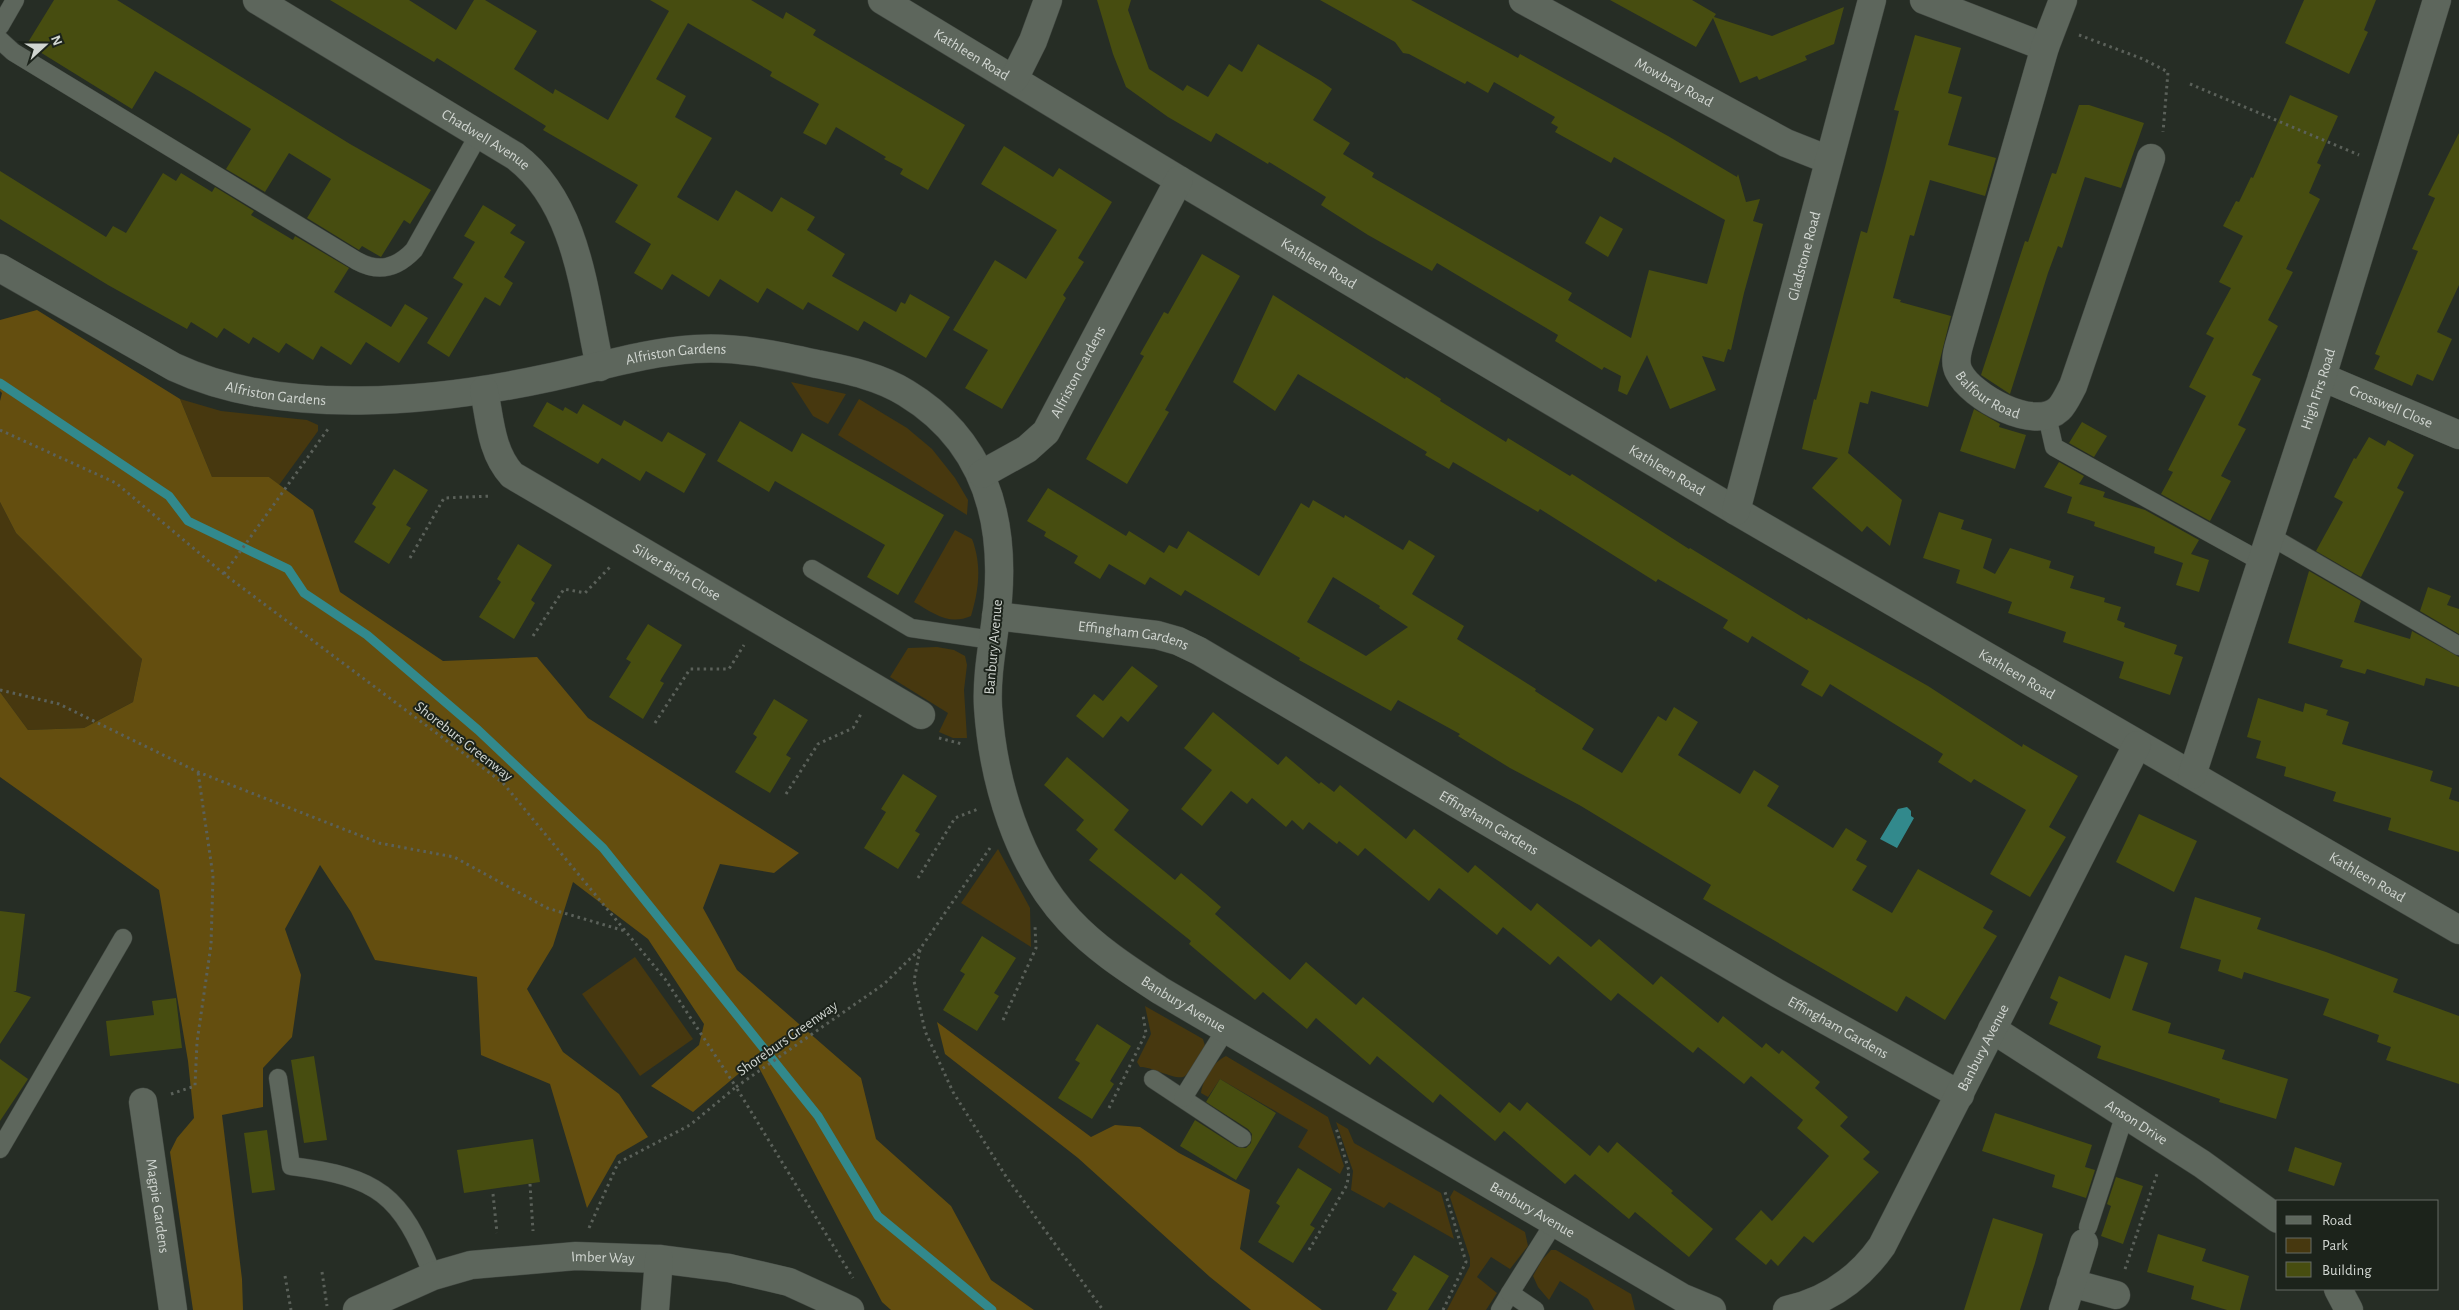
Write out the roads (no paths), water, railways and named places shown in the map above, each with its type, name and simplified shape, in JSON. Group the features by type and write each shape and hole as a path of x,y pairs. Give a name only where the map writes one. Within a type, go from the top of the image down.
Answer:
{"street":[{"name":"Chadwell Avenue","path":"257,0 479,134 528,166 542,180 554,198 573,246 600,367"},
{"name":"Kathleen Road","path":"882,0 1179,180 1736,511 2459,930"},
{"path":"1014,80 1033,41 1048,0"},
{"name":"Mowbray Road","path":"1523,0 1786,143 1829,160"},
{"name":"Gladstone Road","path":"1736,511 1872,0"},
{"path":"1924,0 2049,36"},
{"name":"Balfour Road","path":"2063,0 2049,36 1956,357 1958,370 1972,391 2019,414 2035,418 2047,416 2059,409 2073,386 2151,158"},
{"name":"High Firs Road","path":"2192,775 2322,377 2385,165 2437,0"},
{"name":"Alfriston Gardens","path":"0,268 174,367 199,379 258,392 349,400 430,397 484,390 666,353 720,349 770,354 864,375 894,386 924,405 962,444 982,474 1027,449 1046,432 1179,180"},
{"name":"Crosswell Close","path":"2322,377 2459,435"},
{"name":"Silver Birch Close","path":"484,390 495,450 502,464 519,479 921,714"},
{"name":"Banbury Avenue","path":"982,474 990,495 997,532 999,575 988,685 992,740 1007,808 1031,867 1070,922 1107,955 1152,986 1683,1298 1712,1310"},
{"name":"Effingham Gardens","path":"994,628 1157,635 1178,641 1199,651 1769,988 1960,1096"},
{"name":"Banbury Avenue","path":"1787,1310 1822,1300 1842,1288 1872,1260 1893,1226 1960,1096 1992,1029 2137,745"},
{"name":"Anson Drive","path":"1992,1029 2168,1142 2276,1219"},
{"name":"Magpie Gardens","path":"143,1102 173,1310"},
{"path":"2063,1310 2086,1235"},
{"name":"Imber Way","path":"357,1310 391,1303 433,1276 471,1265 576,1256 659,1259 730,1268 854,1297"},
{"path":"656,1310 659,1259"},
{"path":"2071,1283 2116,1296"},
{"path":"2339,1290 2349,1310"}],"lane":[{"path":"0,26 15,0"},
{"path":"0,40 14,52 357,261 377,268 398,264 414,250 479,134"},
{"path":"2047,416 2054,447 2262,562"},
{"path":"2270,536 2459,646"},
{"path":"812,569 911,628 994,628"},
{"path":"0,1148 123,938"},
{"path":"1183,1098 1226,1029"},
{"path":"278,1078 291,1166 329,1171 363,1182 390,1200 413,1228 433,1276"},
{"path":"1153,1079 1242,1138"},
{"path":"2086,1235 2125,1114"},
{"path":"1500,1310 1554,1223"},
{"path":"1510,1293 1535,1310"}],"water":[{"path":"1907,807 1914,818 1897,848 1880,839 1898,809"}],"waterway":[{"path":"0,383 169,496 188,521 288,569 304,593 367,635 478,730 603,848 818,1116 878,1216 992,1310"}]}
